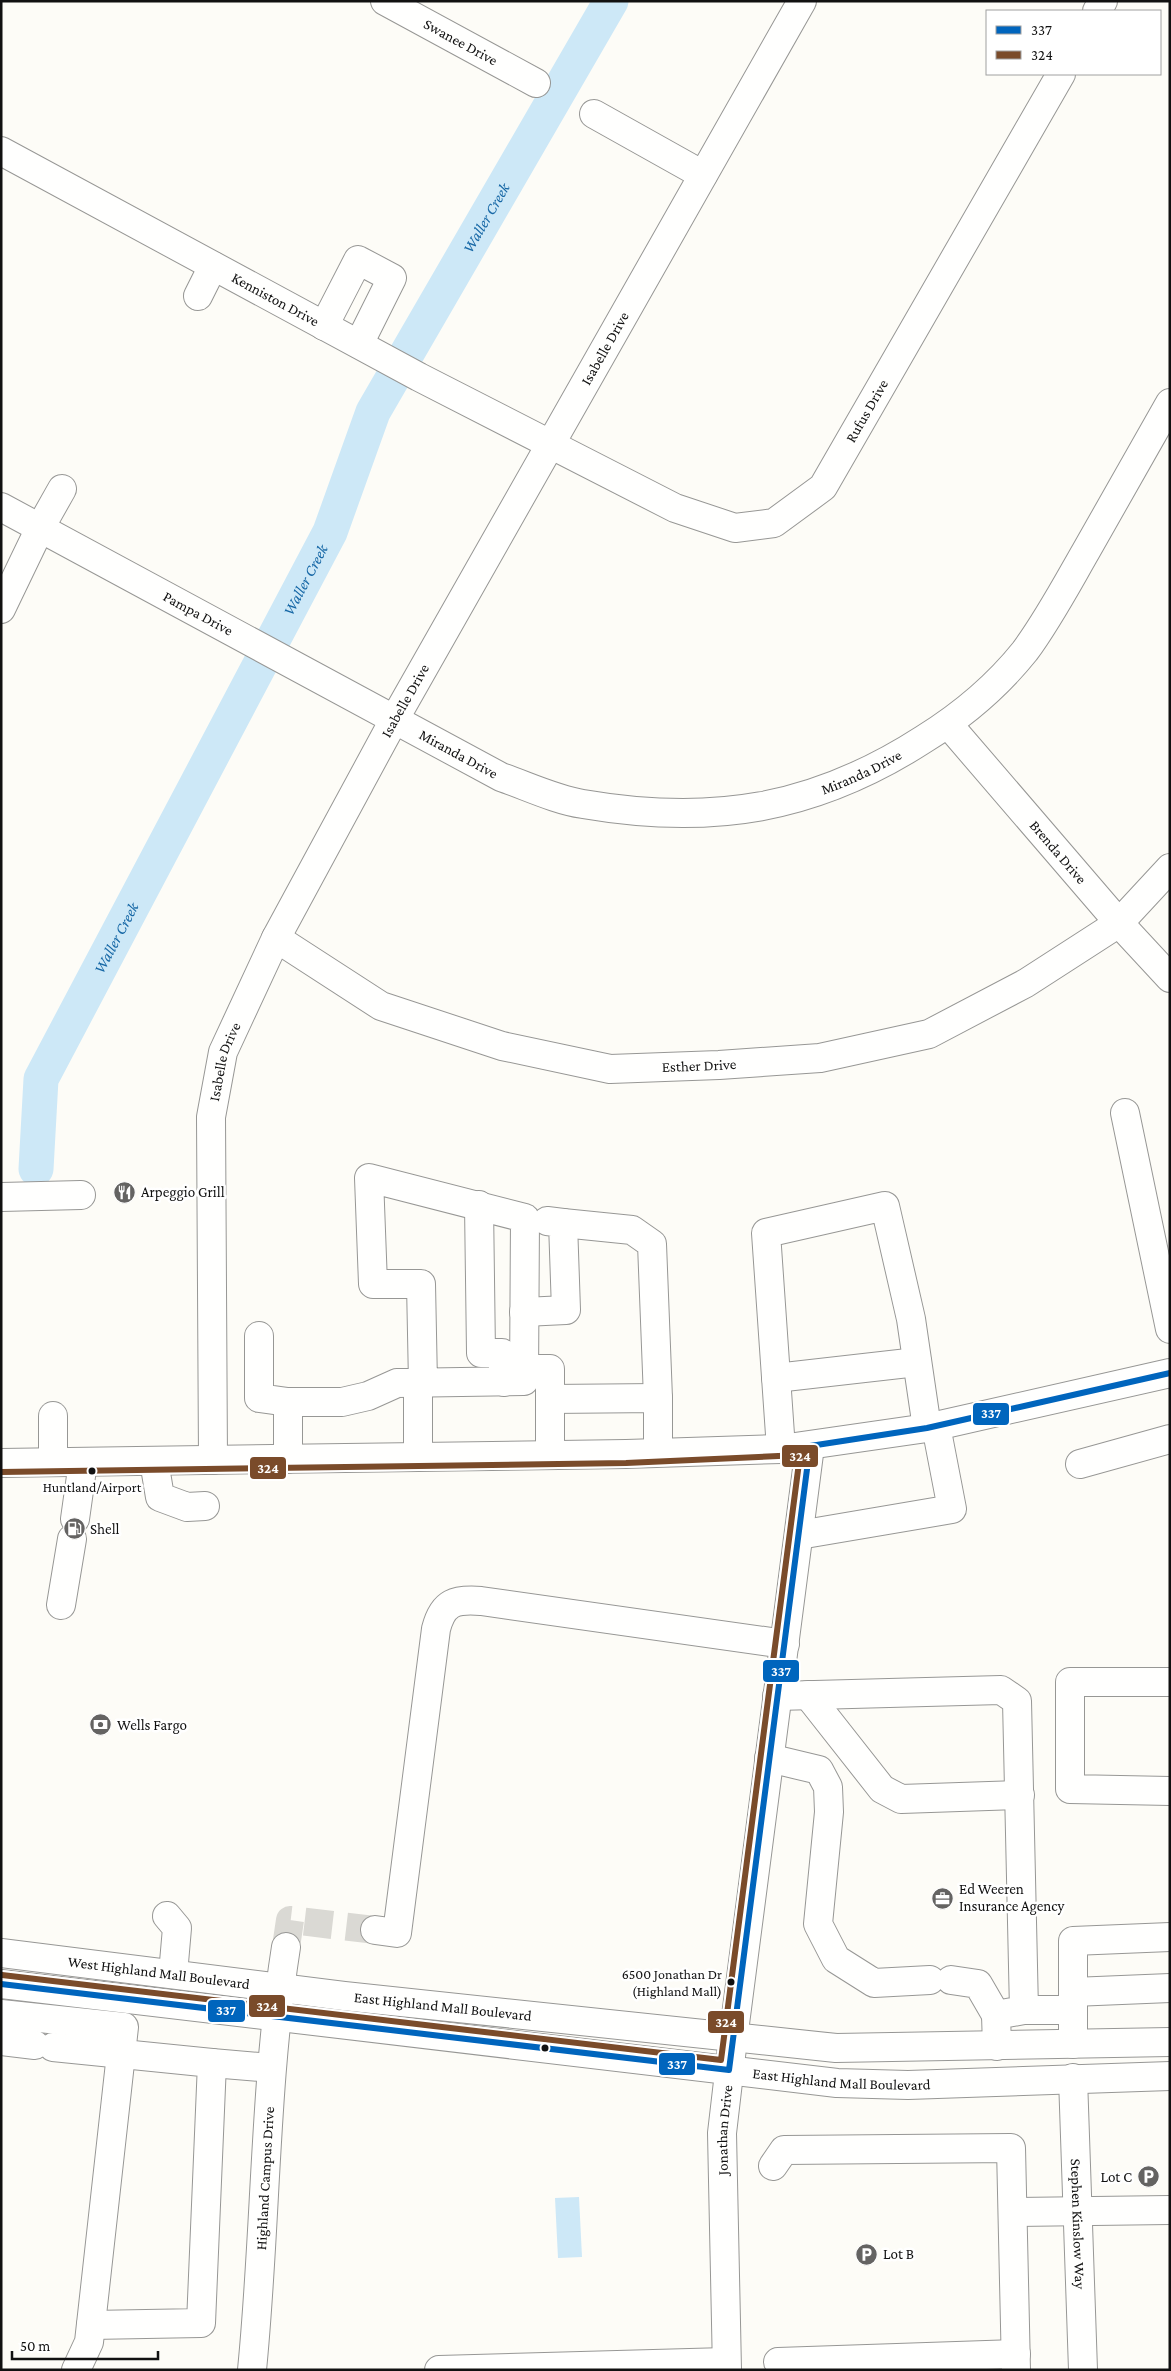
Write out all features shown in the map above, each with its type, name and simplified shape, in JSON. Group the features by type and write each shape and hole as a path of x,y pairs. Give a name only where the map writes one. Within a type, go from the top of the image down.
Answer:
{"street":[{"name":"Swanee Drive","path":"385,1 536,82"},
{"name":"Isabelle Drive","path":"213,1460 212,1108 223,1052 276,938 394,720 802,1"},
{"name":"Rufus Drive","path":"551,446 675,508 734,528 774,523 823,487 1060,75"},
{"path":"594,114 704,175"},
{"name":"Kenniston Drive","path":"1,151 324,326 551,446"},
{"path":"324,326 358,260 392,278 358,344"},
{"path":"198,296 213,266"},
{"name":"Miranda Drive","path":"394,720 501,777 581,804 637,812 703,814 763,807 830,790 889,762 948,724 991,688 1029,644 1053,608 1170,403"},
{"path":"1,609 40,528 62,489"},
{"name":"Pampa Drive","path":"1,507 394,720"},
{"name":"Brenda Drive","path":"948,724 1119,923 1170,978"},
{"name":"Esther Drive","path":"276,938 381,1006 502,1046 610,1069 719,1065 820,1058 929,1034 1026,983 1119,923 1170,868"},
{"path":"1125,1114 1170,1329"},
{"path":"418,1457 422,1284 374,1284 369,1178 525,1218 632,1230 652,1244 658,1452"},
{"path":"1,1197 81,1195"},
{"path":"479,1205 481,1353 502,1353 514,1375"},
{"path":"780,1449 766,1233 885,1206 911,1319 932,1427 952,1509 799,1535"},
{"path":"514,1375 524,1312 525,1218"},
{"path":"524,1312 566,1310 564,1223"},
{"path":"259,1336 259,1398 288,1402 342,1402 368,1396 397,1383 420,1383 514,1375 550,1369 550,1455"},
{"path":"776,1378 918,1362"},
{"path":"1,1462 626,1454 780,1449 932,1427 1170,1373"},
{"path":"550,1399 658,1406"},
{"path":"288,1402 288,1459"},
{"path":"53,1416 53,1462"},
{"path":"1080,1464 1170,1439"},
{"name":"Jonathan Drive","path":"726,2366 722,2133 810,1446"},
{"path":"154,1461 160,1498 187,1507 205,1506"},
{"path":"61,1605 83,1462"},
{"path":"376,1930 397,1933 436,1629 440,1615 453,1602 465,1599 481,1601 784,1644"},
{"path":"1170,1682 1070,1682 1070,1789 1170,1791"},
{"path":"778,1696 1001,1690 1017,1701 1024,2010"},
{"path":"808,1695 882,1789 895,1796 901,1798 1020,1795"},
{"path":"769,1758 819,1770 828,1788 829,1812 818,1924 836,1959 874,1983 941,1980 978,1984 996,2015 997,2046"},
{"path":"167,1916 177,1928 173,1974"},
{"path":"1073,2044 1073,1941 1170,1937"},
{"name":"Highland Campus Drive","path":"252,2370 271,2068 276,2015 286,1947"},
{"name":"West Highland Mall Boulevard","path":"1,1953 344,1996"},
{"name":"West Highland Mall Boulevard","path":"1,1984 276,2015"},
{"path":"996,2015 1073,2001 1170,1988"},
{"name":"East Highland Mall Boulevard","path":"344,1996 733,2039 836,2048 1170,2042"},
{"path":"1,2014 124,2027 89,2342 76,2370"},
{"name":"East Highland Mall Boulevard","path":"276,2015 847,2084 908,2085 1170,2076"},
{"path":"1,2041 271,2068"},
{"path":"91,2325 201,2323 212,2063"},
{"name":"Stephen Kinslow Way","path":"1073,2078 1083,2370"},
{"path":"773,2166 784,2150 1011,2148 1013,2212 1016,2362 778,2362"},
{"path":"1013,2212 1170,2210"},
{"path":"439,2370 726,2366"}],"water":[{"path":"579,2197 582,2257 558,2258 555,2198"}],"waterway":[{"name":"Waller Creek","path":"36,1169 41,1079 330,532 373,412 611,1"}],"tunnel":[{"path":"286,1947 290,1920 375,1930"}],"transit line":[{"name":"337","path":"810,1446 927,1428 1170,1373"},
{"name":"337","path":"1,1984 729,2070 810,1446"},
{"name":"324","path":"1,1472 626,1463 800,1455 721,2060 2,1975"}],"place":[{"name":"Arpeggio Grill","path":"125,1192"},
{"name":"Huntland/Airport","path":"92,1471"},
{"name":"Shell","path":"74,1529"},
{"name":"Wells Fargo","path":"101,1725"},
{"name":"Ed Weeren Insurance Agency","path":"943,1898"},
{"name":"6500 Jonathan Dr (Highland Mall)","path":"731,1982"},
{"name":"Lot C","path":"1148,2177"},
{"name":"Lot B","path":"867,2254"}]}
